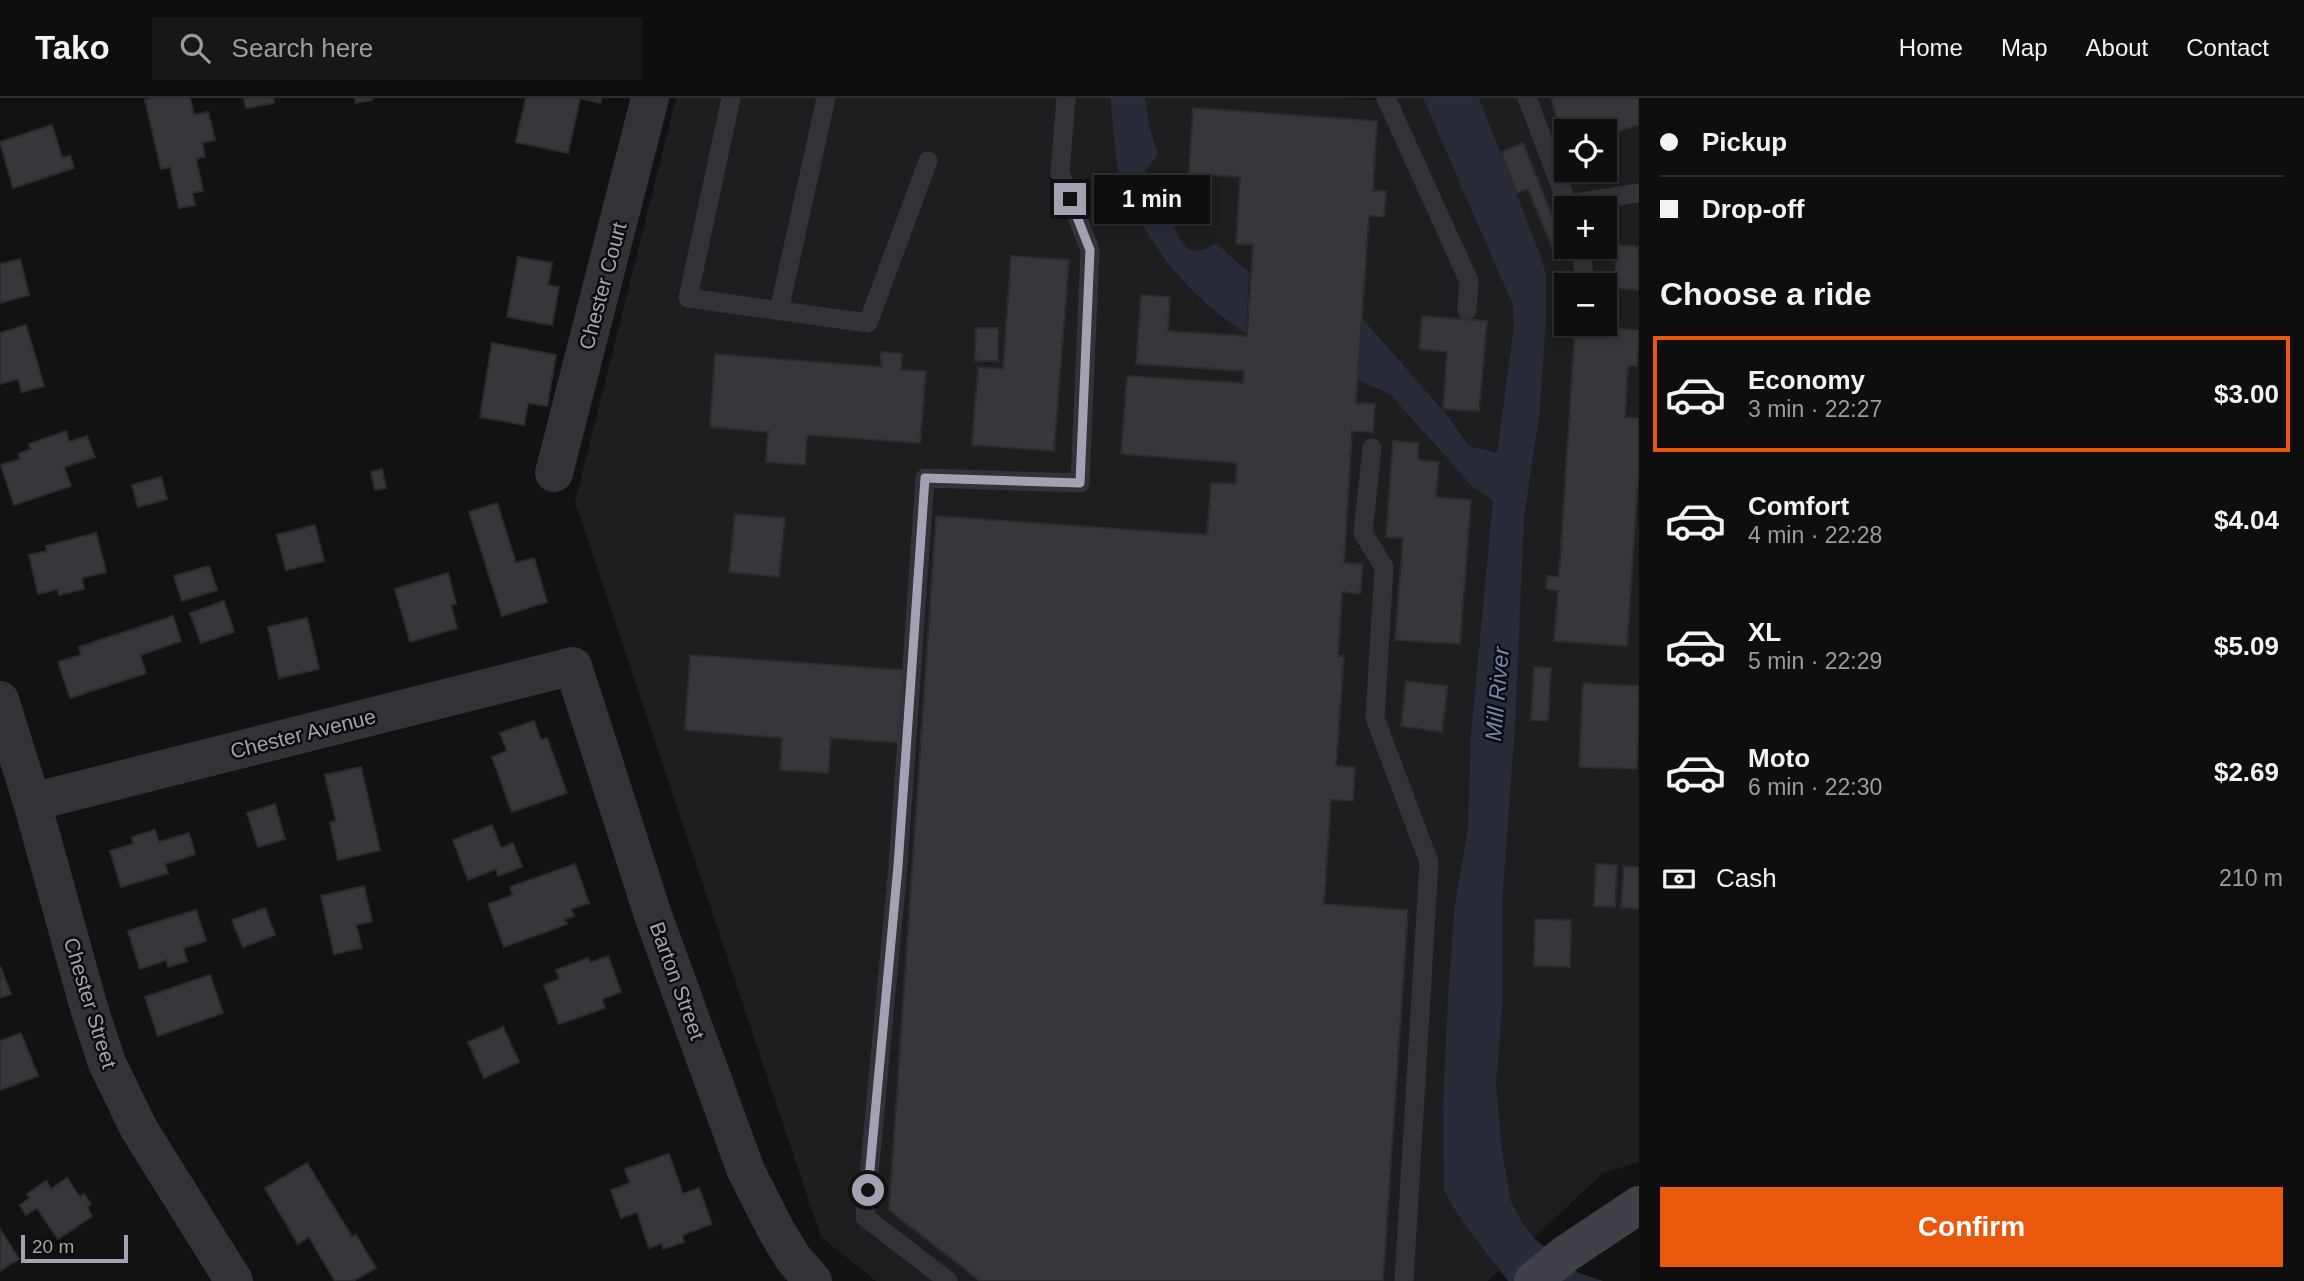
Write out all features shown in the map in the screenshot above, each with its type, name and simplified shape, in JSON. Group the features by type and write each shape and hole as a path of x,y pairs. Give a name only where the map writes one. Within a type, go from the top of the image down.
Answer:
{"street":[{"name":"Chester Court","path":"554,473 650,98"},
{"name":"Chester Avenue","path":"32,802 573,666"},
{"name":"Barton Street","path":"573,666 653,915 746,1171 776,1230 806,1279"},
{"name":"Chester Street","path":"0,700 107,1063 139,1129 234,1281"},
{"path":"1534,1281 1564,1255 1639,1205"}],"lane":[{"path":"730,98 688,298 868,323 928,161"},
{"path":"779,311 825,98"},
{"path":"948,1281 865,1217 898,866 925,478 1080,483 1090,250 1060,173 1066,98"},
{"path":"1386,98 1469,281 1467,310"},
{"path":"1527,98 1564,196"},
{"path":"1617,197 1639,193"},
{"path":"1372,448 1363,533 1384,567 1375,718 1429,862 1404,1281"}],"shaded area":[{"path":"676,98 1639,98 1639,1162 1603,1173 1488,1281 876,1281 821,1237 575,502"}],"water":[{"path":"1110,98 1145,98 1149,126 1158,155 1145,171 1144,187 1164,206 1182,242 1195,251 1216,243 1249,273 1246,334 1214,310 1176,273 1128,202 1119,172"},
{"name":"Mill River","path":"1423,98 1479,98 1546,275 1540,409 1524,517 1515,726 1502,902 1502,1008 1496,1084 1502,1151 1511,1202 1536,1240 1579,1273 1603,1281 1508,1281 1469,1230 1444,1190 1443,1108 1448,998 1455,904 1468,828 1471,735 1493,501 1472,486 1390,394 1358,380 1362,318 1445,413 1469,446 1497,453 1514,326 1513,305"}],"building":[{"path":"190,98 194,115 208,112 215,140 202,143 205,157 196,159 203,191 192,193 195,205 179,208 170,167 161,169 145,100"},
{"path":"244,98 273,98 274,103 246,108"},
{"path":"355,98 372,98 372,100 356,103"},
{"path":"526,98 580,98 568,153 516,142"},
{"path":"580,98 601,98 600,103"},
{"path":"1551,98 1639,98 1639,125 1617,131 1617,119 1557,119"},
{"path":"1193,108 1377,121 1373,191 1386,191 1384,217 1369,216 1356,403 1375,404 1373,432 1352,431 1344,563 1363,564 1360,594 1342,592 1338,656 1344,656 1336,766 1355,767 1353,801 1331,800 1324,904 1408,910 1383,1281 980,1281 889,1210 936,516 1207,535 1211,483 1235,484 1237,463 1121,454 1127,376 1243,383 1244,371 1136,364 1141,295 1170,297 1168,331 1247,336 1253,245 1236,244 1240,177 1189,174"},
{"path":"52,125 62,158 70,156 74,168 13,188 0,142"},
{"path":"1523,143 1554,220 1554,246 1552,247 1528,189 1517,193 1501,152"},
{"path":"1617,245 1638,247 1639,290 1617,288"},
{"path":"1011,256 1069,260 1054,451 972,445 978,367 1003,369"},
{"path":"518,257 552,263 548,285 559,287 552,325 507,317"},
{"path":"20,259 29,295 0,303 0,264"},
{"path":"1422,316 1487,321 1479,411 1443,409 1447,352 1419,349"},
{"path":"26,325 44,386 22,392 18,379 0,384 0,333"},
{"path":"976,328 998,328 998,361 975,361"},
{"path":"1617,328 1639,330 1637,366 1628,366 1625,417 1639,418 1639,464 1627,646 1554,641 1558,591 1546,589 1547,576 1559,577 1574,336 1617,336"},
{"path":"492,343 556,355 547,406 528,403 524,425 480,417"},
{"path":"881,352 902,354 901,370 926,371 920,443 807,435 805,465 766,462 768,432 710,427 715,354 881,367"},
{"path":"66,431 69,442 87,436 95,457 64,467 71,486 14,505 1,465 20,459 18,454 31,449 29,444"},
{"path":"1393,441 1418,443 1418,460 1439,462 1436,497 1471,500 1460,644 1395,640 1403,538 1386,537"},
{"path":"382,469 386,488 375,490 371,472"},
{"path":"161,477 167,499 138,507 132,485"},
{"path":"497,503 516,563 534,558 547,602 502,616 469,512"},
{"path":"735,514 785,518 779,577 729,572"},
{"path":"315,525 324,561 286,570 277,535"},
{"path":"96,533 106,572 82,578 84,589 59,595 58,589 38,594 29,555 47,551 46,546"},
{"path":"209,566 217,590 182,601 174,576"},
{"path":"448,573 456,604 451,605 457,628 410,642 395,589"},
{"path":"224,601 234,632 201,643 190,613"},
{"path":"173,616 181,641 140,655 146,673 70,698 58,662 81,655 79,647"},
{"path":"307,618 319,669 279,678 268,627"},
{"path":"690,655 904,670 899,743 831,738 828,773 780,770 782,738 685,730"},
{"path":"1534,667 1551,668 1548,721 1531,720"},
{"path":"1406,681 1448,686 1442,732 1401,726"},
{"path":"1583,683 1639,686 1637,769 1579,767"},
{"path":"534,721 541,740 547,738 567,793 512,812 492,757 507,751 500,733"},
{"path":"361,767 380,850 338,860 330,823 336,821 325,775"},
{"path":"275,804 285,839 258,847 247,813"},
{"path":"492,825 501,848 513,843 522,867 498,876 496,869 468,880 453,840"},
{"path":"155,830 159,842 189,833 195,854 165,864 168,873 121,887 110,851 133,844 132,837"},
{"path":"575,864 589,903 571,909 574,916 564,919 567,924 504,947 488,904 513,895 510,887"},
{"path":"1596,864 1617,865 1615,907 1594,906"},
{"path":"1624,866 1639,867 1639,909 1621,907"},
{"path":"364,886 372,921 356,925 362,948 334,954 321,896"},
{"path":"265,908 275,935 243,947 232,920"},
{"path":"196,910 206,941 183,948 187,961 168,967 166,960 140,969 128,931"},
{"path":"1535,919 1571,920 1570,967 1534,966"},
{"path":"608,956 621,992 602,999 605,1008 559,1024 544,985 560,979 556,970 588,958 590,963"},
{"path":"0,966 11,994 0,998"},
{"path":"210,975 223,1013 158,1036 145,997"},
{"path":"503,1027 519,1062 484,1078 468,1042"},
{"path":"21,1033 38,1076 0,1090 0,1041"},
{"path":"669,1154 683,1194 699,1188 712,1224 682,1235 684,1242 663,1249 662,1243 649,1248 637,1212 621,1218 611,1190 630,1183 625,1169"},
{"path":"307,1163 352,1237 356,1235 376,1268 353,1281 335,1281 309,1237 298,1244 265,1188"},
{"path":"67,1178 80,1197 84,1194 91,1204 87,1207 92,1216 58,1239 37,1208 26,1215 20,1205 30,1198 27,1194 46,1181 51,1189"},
{"path":"0,1229 19,1259 0,1271"}],"route":[{"path":"868,1190 898,866 925,478 1080,483 1090,250 1070,199"}]}
